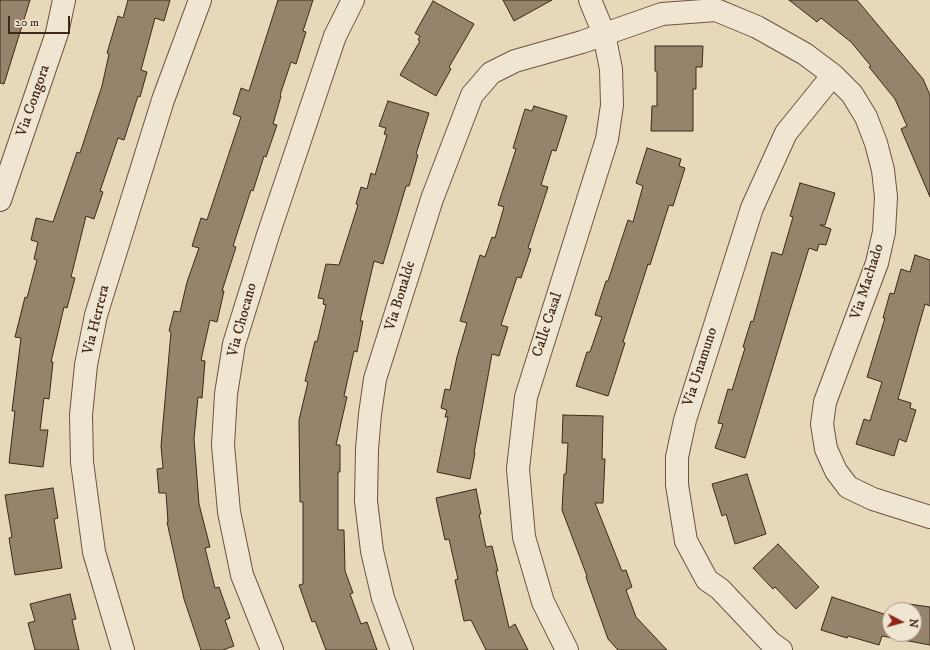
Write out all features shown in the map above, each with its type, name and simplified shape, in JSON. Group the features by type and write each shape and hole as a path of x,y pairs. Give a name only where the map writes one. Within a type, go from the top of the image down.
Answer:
{"street":[{"name":"Via Congora","path":"0,200 57,33 64,0"},
{"name":"Via Herrera","path":"123,650 94,552 82,462 81,415 86,365 96,315 163,100 200,0"},
{"name":"Via Chocano","path":"272,650 242,575 229,512 223,445 226,394 234,344 268,235 335,36 353,0"},
{"name":"Calle Casal","path":"567,650 543,602 524,537 518,469 526,397 607,140 612,105 611,69 604,34 590,0"},
{"name":"Via Machado","path":"604,34 662,14 717,5 805,54 833,75 852,94 866,117 876,143 883,170 886,197 884,232 877,263 826,402 822,424 826,449 836,471 848,487 873,499 930,516"},
{"name":"Via Bonalde","path":"402,650 383,598 372,551 366,501 367,449 375,379 432,199 472,95 491,72 515,61 582,42 604,34"},
{"name":"Via Unamuno","path":"781,650 771,643 720,589 707,580 686,541 677,485 678,457 684,420 752,208 786,133 833,75"}],"building":[{"path":"0,0 30,0 4,84 0,83"},
{"path":"128,0 170,0 164,21 155,18 141,70 147,72 140,97 138,96 124,140 118,138 100,191 103,192 94,219 86,216 71,277 75,278 67,308 64,307 51,362 53,362 49,399 44,398 40,430 48,430 43,467 9,463 15,411 12,411 21,338 15,337 25,297 27,298 37,260 34,259 38,242 31,240 36,218 53,222 77,152 80,153 102,86 109,54 107,53 118,16 123,18"},
{"path":"278,0 313,0 303,31 306,32 296,64 291,62 280,95 281,96 273,124 277,125 266,157 264,156 253,191 251,190 233,246 236,247 222,291 224,291 217,322 210,320 201,360 205,361 202,398 198,397 194,439 199,504 210,547 205,548 215,588 219,587 230,618 225,620 234,646 223,650 201,650 184,599 167,522 166,493 159,493 157,469 163,468 161,446 171,332 169,331 174,311 180,312 187,282 199,248 192,246 201,218 207,220 241,117 233,114 241,88 249,91"},
{"path":"503,0 552,0 514,21"},
{"path":"789,0 857,0 923,79 930,95 930,197 901,129 907,126 895,99 851,42 821,18 817,22"},
{"path":"433,1 474,24 449,67 451,69 436,96 400,75 420,41 418,40 420,36 415,33"},
{"path":"655,46 703,46 702,67 696,67 696,89 693,89 693,131 651,131 652,106 657,106"},
{"path":"388,101 429,113 416,154 418,155 409,186 406,186 383,264 374,261 360,321 363,321 357,352 354,351 344,396 347,397 336,445 340,445 340,472 338,472 338,530 344,530 345,571 353,593 350,594 361,624 367,622 377,650 326,650 315,621 312,622 299,585 303,584 303,502 300,502 299,420 308,382 305,381 326,305 323,304 324,299 318,298 326,264 339,265 358,205 356,204 361,187 367,189 371,173 375,175 387,135 384,134 386,128 379,126"},
{"path":"534,106 567,116 556,151 552,150 541,185 548,187 528,248 531,249 521,278 517,277 501,325 508,327 499,356 492,354 470,479 437,472 448,417 445,417 447,410 441,408 445,389 450,390 457,357 467,323 460,321 480,255 485,257 492,237 495,238 504,207 498,205 516,149 513,148 525,109 532,111"},
{"path":"647,148 681,159 679,166 685,168 673,206 669,205 650,265 648,264 623,342 625,343 608,396 576,386 587,352 590,352 602,317 595,315 606,281 608,281 628,220 633,222 643,186 636,183"},
{"path":"800,183 835,193 825,225 820,225 831,229 826,245 819,244 817,251 809,248 745,458 715,448 723,424 718,423 728,389 732,390 745,348 743,347 751,321 753,322 772,252 782,255 793,217 790,216"},
{"path":"915,255 930,260 930,306 925,304 898,399 911,403 910,408 916,410 906,442 899,439 894,456 856,444 864,419 870,421 882,382 867,377 885,318 883,318 890,293 894,294 901,269 910,272"},
{"path":"563,415 603,416 602,459 605,459 603,503 595,503 622,571 626,570 632,587 626,590 636,617 667,650 618,650 608,639 586,577 587,576 562,510 564,474 566,474 568,443 562,443"},
{"path":"747,474 766,534 735,544 726,514 722,516 712,484"},
{"path":"53,488 58,518 54,519 62,568 15,575 9,538 12,537 5,495"},
{"path":"476,489 481,514 479,514 486,547 492,546 509,628 515,624 528,650 486,650 471,620 464,621 455,580 458,579 449,539 445,540 436,498"},
{"path":"778,544 819,587 796,609 775,587 773,589 753,568"},
{"path":"70,594 76,619 72,620 79,650 35,650 28,623 35,621 30,604"},
{"path":"832,597 882,613 882,636 879,645 848,636 847,638 821,630"},
{"path":"922,606 930,607 930,645 914,642 922,642"}]}
